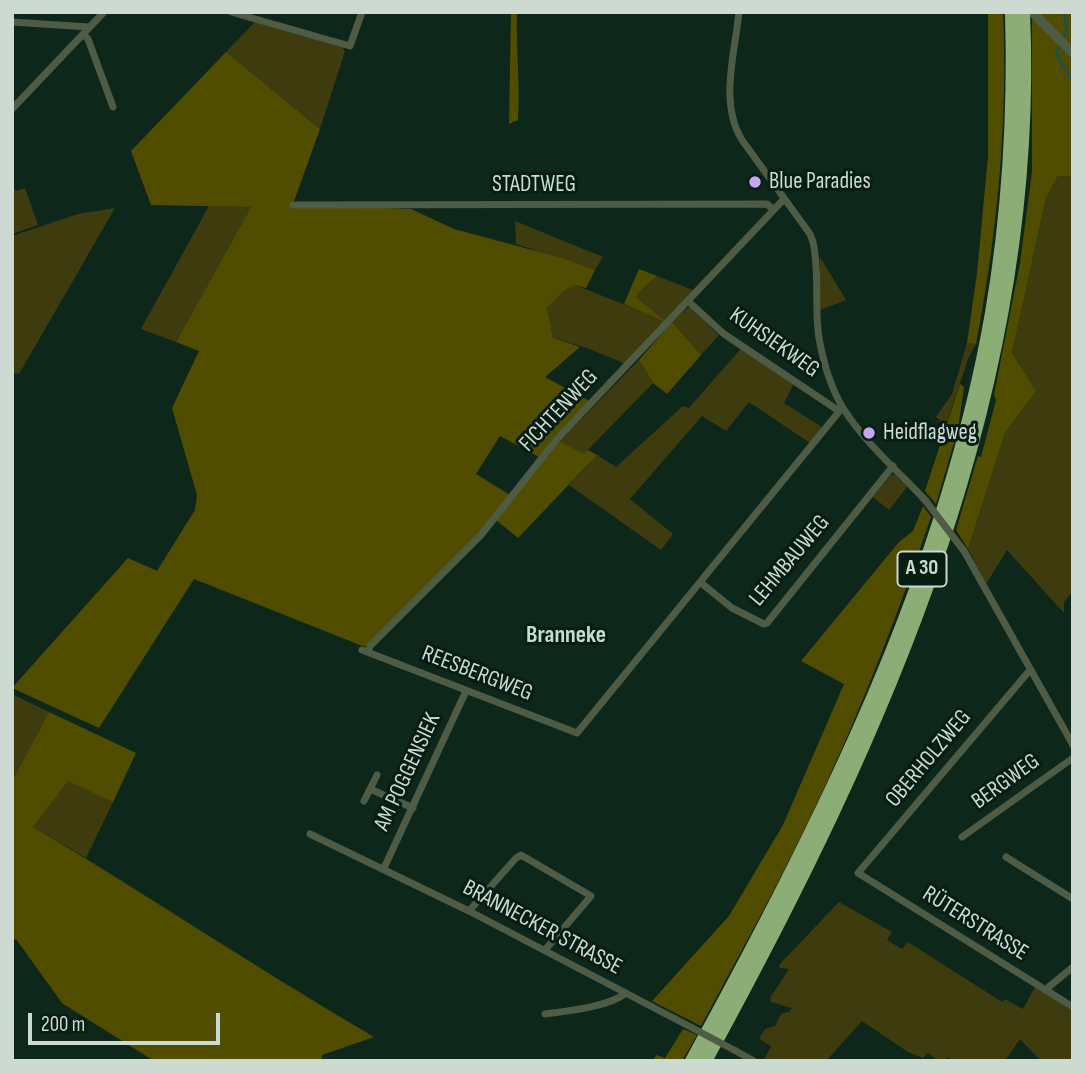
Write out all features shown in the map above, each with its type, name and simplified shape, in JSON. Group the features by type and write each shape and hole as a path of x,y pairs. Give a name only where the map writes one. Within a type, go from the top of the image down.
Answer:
{"highway":[{"name":"A 30","path":"705,1061 784,912 873,724 906,644 960,492 986,391 1013,245 1024,118 1018,38 1012,12"},
{"name":"A 30","path":"692,1061 774,907 864,719 896,640 949,489 992,314 1010,167 1018,38 1023,12"}],"street":[{"path":"12,109 104,12"},
{"path":"231,12 350,46 362,12"},
{"path":"739,12 729,109 742,140 810,234 813,242 819,340 841,410 925,500 964,551 1073,745"},
{"path":"1032,12 1072,52"},
{"path":"12,22 86,31"},
{"path":"86,31 113,107"},
{"name":"FICHTENWEG","path":"365,651 481,535 557,439 784,200"},
{"name":"STADTWEG","path":"293,205 767,204 774,209"},
{"name":"KUHSIEKWEG","path":"689,302 724,334 841,410"},
{"path":"700,582 841,410"},
{"name":"LEHMBAUWEG","path":"700,582 733,608 764,624 767,623 893,466"},
{"name":"REESBERGWEG","path":"365,651 577,733 700,582"},
{"name":"OBERHOLZWEG","path":"858,873 1030,670"},
{"name":"AM POGGENSIEK","path":"384,868 466,691"},
{"name":"BERGWEG","path":"962,837 1073,758"},
{"path":"364,801 377,775"},
{"path":"370,789 413,808"},
{"name":"BRANNECKER STRASSE","path":"310,834 469,911 754,1061"},
{"path":"469,911 521,855 591,895 545,950"},
{"path":"1006,857 1073,899"},
{"name":"RÜTERSTRASSE","path":"858,873 1073,1007"},
{"path":"1045,990 1073,967"},
{"path":"545,1014 621,998 626,993"}],"shaded area":[{"path":"511,12 517,12 518,120 509,124"},
{"path":"988,12 1003,12 1004,95 995,220 976,344 967,343 977,273 988,156"},
{"path":"1032,12 1073,12 1073,176 1058,176 1046,198 1012,353 1036,391 1005,433 968,549 956,530 978,456 981,457 996,400 994,395 1020,263 1032,172"},
{"path":"255,22 341,46 345,51 320,129 226,52"},
{"path":"226,52 320,129 293,204 411,209 454,229 562,258 595,270 586,288 575,285 564,291 547,308 553,338 580,347 545,377 589,401 554,437 539,457 500,436 476,474 510,495 479,534 365,647 194,579 99,728 12,688 128,558 157,571 195,510 197,495 172,408 199,351 176,342 251,207 151,205 131,151"},
{"path":"1058,176 1073,176 1073,591 1064,602 1064,613 1007,550 986,584 968,549 1005,433 1036,391 1012,353 1046,198"},
{"path":"12,186 16,191 25,188 38,225 12,234"},
{"path":"209,206 251,207 176,342 141,329"},
{"path":"115,208 19,374 12,373 12,236 78,214"},
{"path":"515,221 603,257 595,270 516,244"},
{"path":"820,257 846,300 820,310"},
{"path":"639,269 657,276 636,297 666,322 624,304"},
{"path":"657,276 693,290 626,364 553,338 547,308 564,291 575,285 663,320 636,297"},
{"path":"690,307 719,335 701,355 672,322"},
{"path":"672,322 701,355 667,394 653,383 639,360"},
{"path":"967,343 976,344 968,359 946,425 936,417 952,394"},
{"path":"744,345 794,383 784,403 822,427 810,443 749,402 726,431 702,416 630,499 673,534 661,550 569,485 597,455 616,467 683,406 689,408"},
{"path":"639,360 653,383 583,455 560,441"},
{"path":"960,384 964,387 958,429 936,504 925,491"},
{"path":"560,441 583,454 588,450 597,455 518,538 496,520"},
{"path":"891,475 895,475 907,487 889,510 873,497"},
{"path":"923,506 931,517 895,619 855,718 796,846 701,1026 652,1001 729,916 783,825 844,684 801,661 899,542 913,531"},
{"path":"12,694 49,712 12,781"},
{"path":"49,712 136,753 113,802 68,781 33,827 374,1037 322,1055 322,1061 154,1061 62,1003 16,939 12,941 12,781"},
{"path":"68,780 113,802 86,858 33,827"},
{"path":"839,902 892,932 887,940 902,949 908,942 1002,1002 1005,999 1023,1009 1035,987 1073,1011 1073,1061 1041,1061 1020,1039 1005,1061 953,1061 948,1057 945,1061 939,1061 928,1053 923,1058 908,1052 862,1021 826,1061 764,1060 771,1046 759,1039 765,1029 775,1026 781,1014 792,1008 771,1002 770,998 789,969 780,968 779,965"},
{"path":"683,1029 697,1035 682,1061 653,1061 656,1055 665,1058"}],"waterway":[{"path":"1064,12 1067,31 1064,38"},
{"path":"1060,46 1056,54 1073,81"}],"place":[{"name":"Blue Paradies","path":"755,182"},
{"name":"Heidflagweg","path":"869,433"}],"district":[{"name":"Branneke","path":"566,636"}]}
